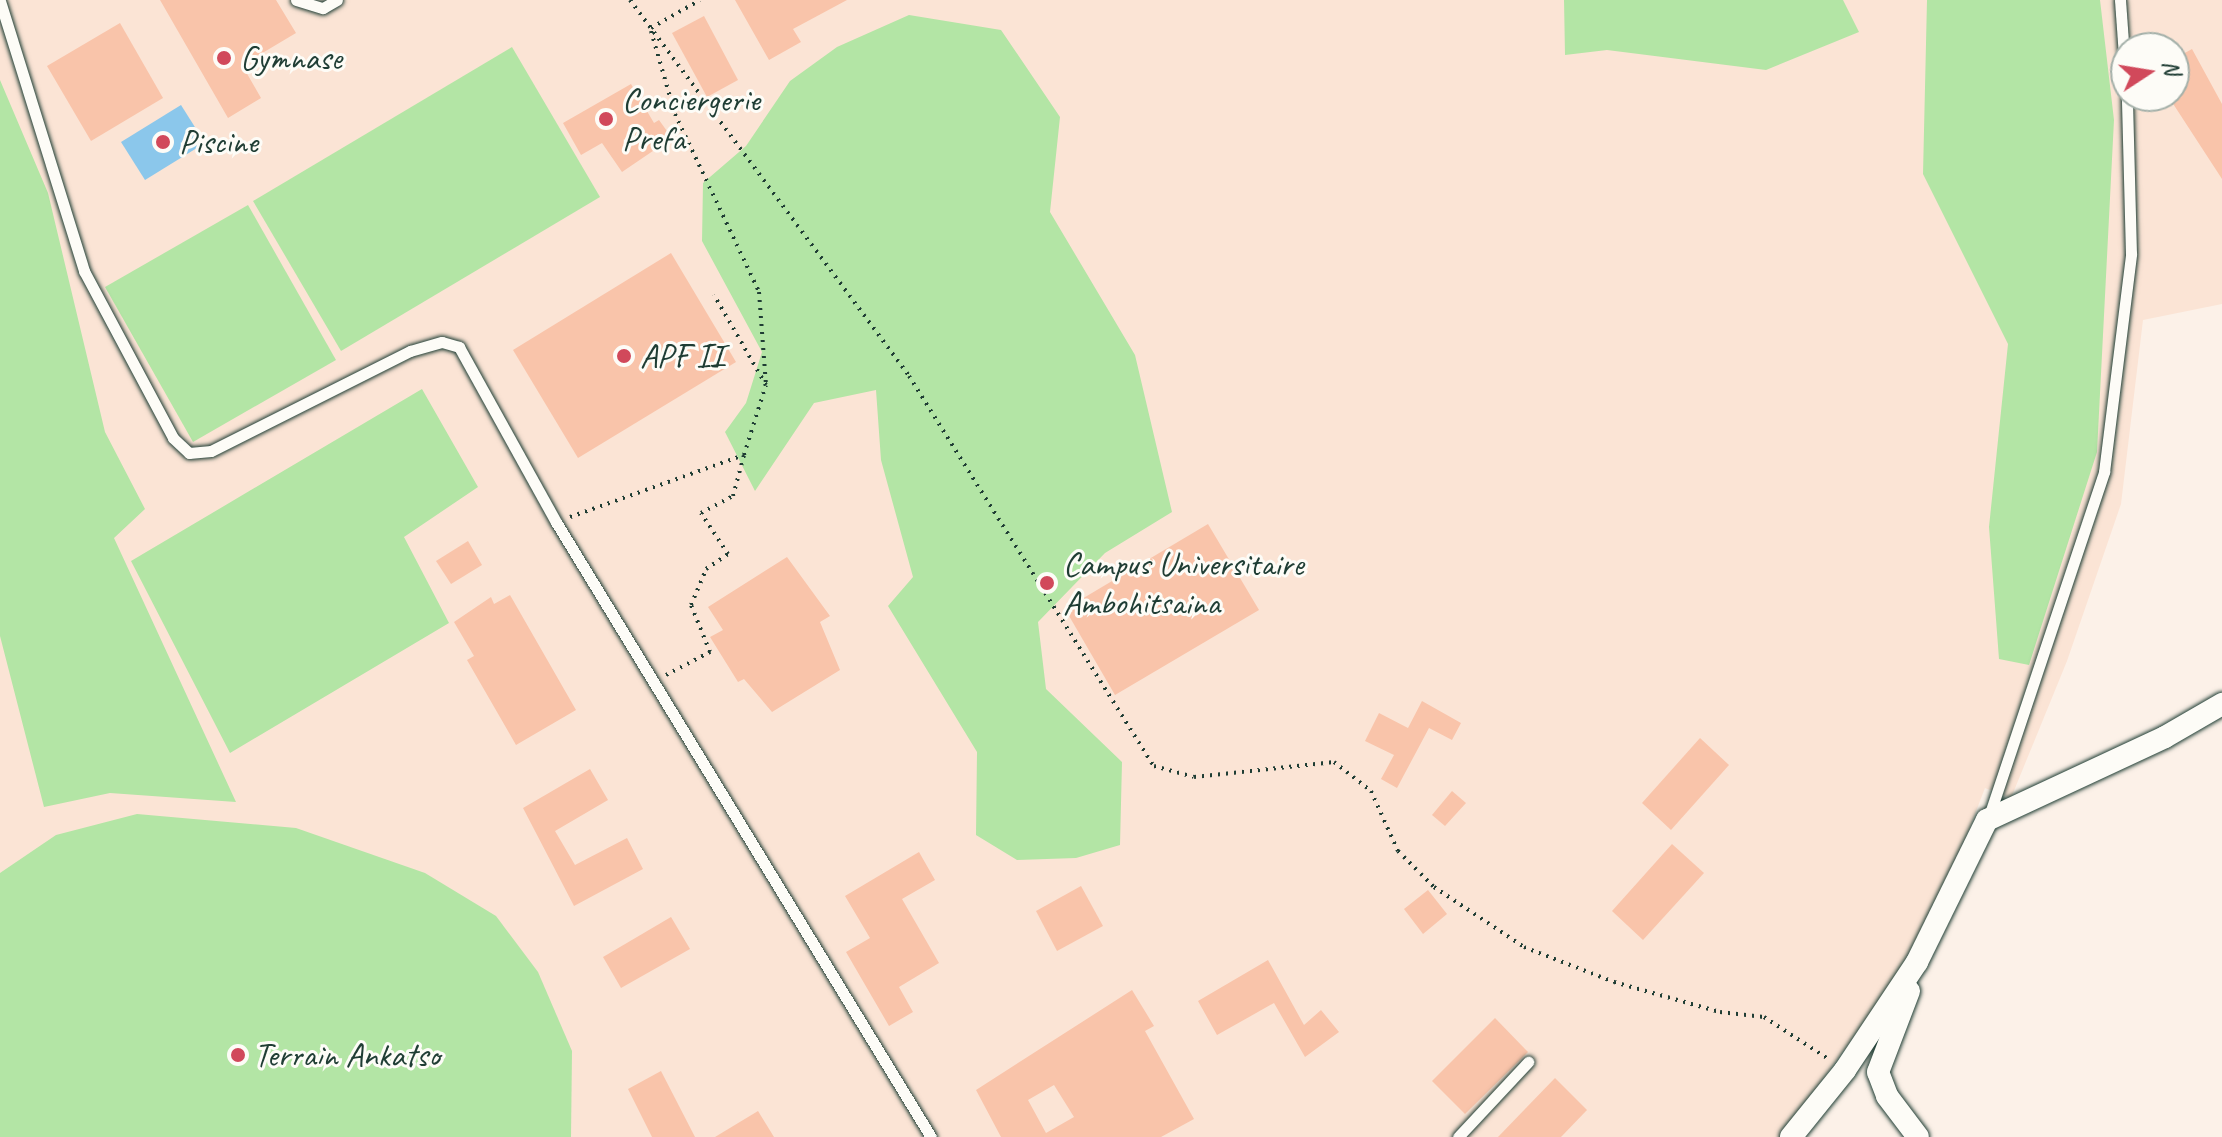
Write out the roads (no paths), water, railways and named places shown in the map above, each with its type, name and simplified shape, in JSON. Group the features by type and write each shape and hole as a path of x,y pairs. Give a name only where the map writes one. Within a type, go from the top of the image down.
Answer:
{"street":[{"path":"1918,1137 1878,1072 1917,962 1987,820 2165,737 2222,704"},
{"path":"1791,1137 1845,1070 1917,962"}],"lane":[{"path":"296,0 323,8 337,0"},
{"path":"2120,0 2122,32"},
{"path":"0,1 84,271 173,438 189,453 211,451 410,351 442,342 459,347 556,522 931,1137"},
{"path":"1987,820 2104,472 2131,254 2127,112"},
{"path":"1458,1137 1528,1062"}],"water":[{"name":"Piscine","path":"181,105 205,143 145,180 121,142"}],"place":[{"name":"Gymnase","path":"224,58"},
{"name":"Conciergerie Prefa","path":"606,119"},
{"name":"Piscine","path":"163,142"},
{"name":"APF II","path":"624,356"},
{"name":"Campus Universitaire Ambohitsaina","path":"1047,583"},
{"name":"Terrain Ankatso","path":"238,1055"}]}
